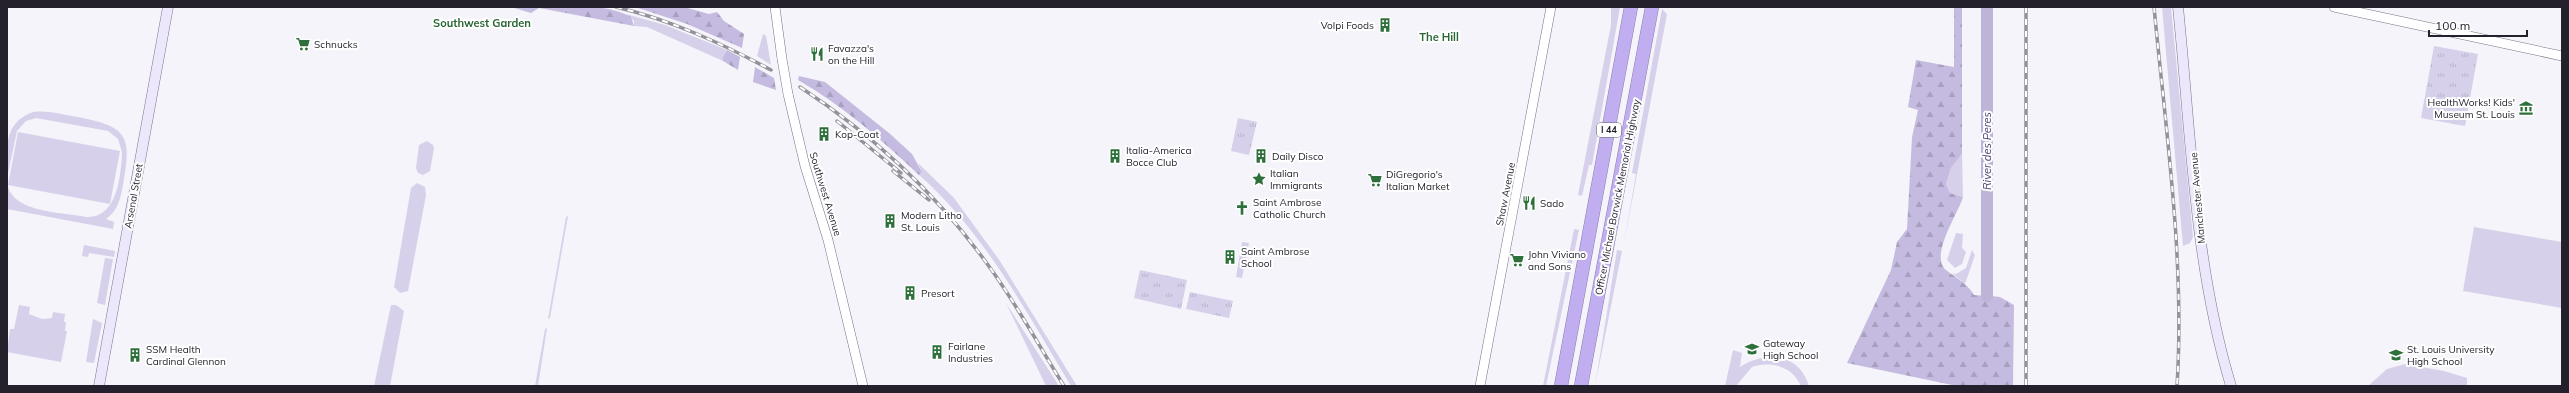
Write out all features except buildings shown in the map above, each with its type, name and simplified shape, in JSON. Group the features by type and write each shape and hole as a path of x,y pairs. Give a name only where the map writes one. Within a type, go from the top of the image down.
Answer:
{"highway":[{"name":"Officer Michael Barwick Memorial Highway","path":"1561,386 1631,7"},
{"name":"Officer Michael Barwick Memorial Highway","path":"1581,386 1652,7"}],"main road":[{"name":"Arsenal Street","path":"99,386 168,7"},
{"name":"Manchester Avenue","path":"2178,7 2204,272 2214,324 2232,386"}],"street":[{"name":"Southwest Avenue","path":"775,7 788,94 804,160 828,240 864,386"},
{"name":"Shaw Avenue","path":"1480,386 1551,7"},
{"path":"2334,7 2562,56"}],"green space":[{"path":"589,6 605,8 631,17 634,26 539,8 531,13 511,7"},
{"path":"635,7 684,7 709,14 717,12 724,21 744,34 742,48 687,24"},
{"path":"1611,7 1620,7 1592,165 1589,165 1582,196 1578,195 1611,25"},
{"path":"1954,7 1962,7 1962,154 1951,168 1946,184 1950,193 1963,197 1946,235 1941,255 1942,264 1946,270 1965,284 1974,295 2000,297 2014,305 2013,386 1957,386 1847,363 1891,270 1897,242 1907,229 1912,137 1918,110 1908,107 1916,60 1954,67"},
{"path":"2162,7 2171,7 2193,237 2190,243 2183,246"},
{"path":"1662,9 1667,14 1623,249 1636,174 1632,173"},
{"path":"626,14 665,25 727,50 723,57 723,61 647,27 634,26 634,21"},
{"path":"763,34 766,36 771,65 757,56"},
{"path":"2434,46 2478,54 2465,126 2421,118"},
{"path":"727,50 740,57 738,70 723,61 723,57"},
{"path":"755,67 774,78 776,90 753,82"},
{"path":"799,76 825,82 889,133 912,154 922,172 919,175 846,112 798,80"},
{"path":"33,112 50,112 93,120 114,128 121,134 125,141 127,151 122,191 117,206 111,215 106,219 114,222 113,229 7,209 7,182 10,192 17,200 27,205 51,212 86,217 96,216 105,211 111,204 118,184 122,152 118,139 108,131 36,118 26,121 17,131 7,178 7,148 11,131 16,123 23,117"},
{"path":"1238,118 1257,122 1249,155 1231,151"},
{"path":"18,132 120,151 110,204 8,185"},
{"path":"427,141 433,145 434,148 430,171 423,175 418,173 416,168 419,145"},
{"path":"1962,154 1963,197 1950,193 1946,184 1951,168"},
{"path":"918,163 954,198 1000,261 1077,386 1071,386 1021,302 984,248 942,197 919,175 922,172"},
{"path":"417,183 425,187 426,195 408,291 400,293 394,287 411,188"},
{"path":"568,216 550,318 548,319 566,217"},
{"path":"2474,227 2562,242 2562,308 2463,291"},
{"path":"1574,229 1579,230 1546,386 1543,386"},
{"path":"1956,233 1963,234 1962,248 1966,252 1962,264 1955,268 1947,260"},
{"path":"1242,242 1249,243 1242,278 1236,277"},
{"path":"84,245 115,251 114,257 89,253 88,257 82,256"},
{"path":"1617,250 1622,251 1595,386"},
{"path":"1972,250 1975,255 1965,284 1952,273 1956,274 1966,268"},
{"path":"105,258 113,259 105,305 97,303"},
{"path":"1140,270 1187,280 1181,309 1134,298"},
{"path":"1190,292 1233,301 1229,318 1186,309"},
{"path":"1006,303 1059,386 1046,386"},
{"path":"19,305 30,307 29,314 42,319 52,318 53,312 65,314 65,331 67,331 61,362 7,352 10,329 14,329"},
{"path":"391,305 396,305 404,311 390,386 374,386"},
{"path":"93,319 102,323 94,363 86,362"},
{"path":"547,328 538,386 535,386 545,329"},
{"path":"1733,350 1742,353 1740,367 1760,358 1780,358 1789,361 1797,366 1804,375 1809,386 1801,386 1792,374 1781,367 1774,365 1759,365 1752,367 1736,386 1725,386"},
{"path":"2405,364 2444,371 2467,378 2467,385 2471,386 2368,386 2387,369"}],"waterway":[{"name":"River des Peres","path":"1987,7 1987,296"}],"railway":[{"path":"616,7 636,12 695,33 771,70"},
{"path":"2026,7 2026,386"},
{"path":"2154,7 2169,149 2176,244 2179,339 2177,386"},
{"path":"800,87 853,125 878,146 902,167 947,214 998,279 1018,309 1064,386"},
{"path":"837,121 901,173"},
{"path":"893,171 929,200"}],"place":[{"name":"Volpi Foods","path":"1385,25"},
{"name":"Schnucks","path":"303,44"},
{"name":"Favazza's on the Hill","path":"817,54"},
{"name":"HealthWorks! Kids' Museum St. Louis","path":"2526,108"},
{"name":"Kop-Coat","path":"824,134"},
{"name":"Italia-America Bocce Club","path":"1115,156"},
{"name":"Daily Disco","path":"1261,156"},
{"name":"Italian Immigrants","path":"1259,179"},
{"name":"DiGregorio's Italian Market","path":"1375,180"},
{"name":"Sado","path":"1529,203"},
{"name":"Saint Ambrose Catholic Church","path":"1242,208"},
{"name":"Modern Litho St. Louis","path":"890,221"},
{"name":"Saint Ambrose School","path":"1230,257"},
{"name":"John Viviano and Sons","path":"1517,260"},
{"name":"Presort","path":"910,293"},
{"name":"Gateway High School","path":"1752,349"},
{"name":"Fairlane Industries","path":"937,352"},
{"name":"SSM Health Cardinal Glennon","path":"135,355"},
{"name":"St. Louis University High School","path":"2396,355"}],"district":[{"name":"Southwest Garden","path":"482,23"},
{"name":"The Hill","path":"1439,37"}]}
